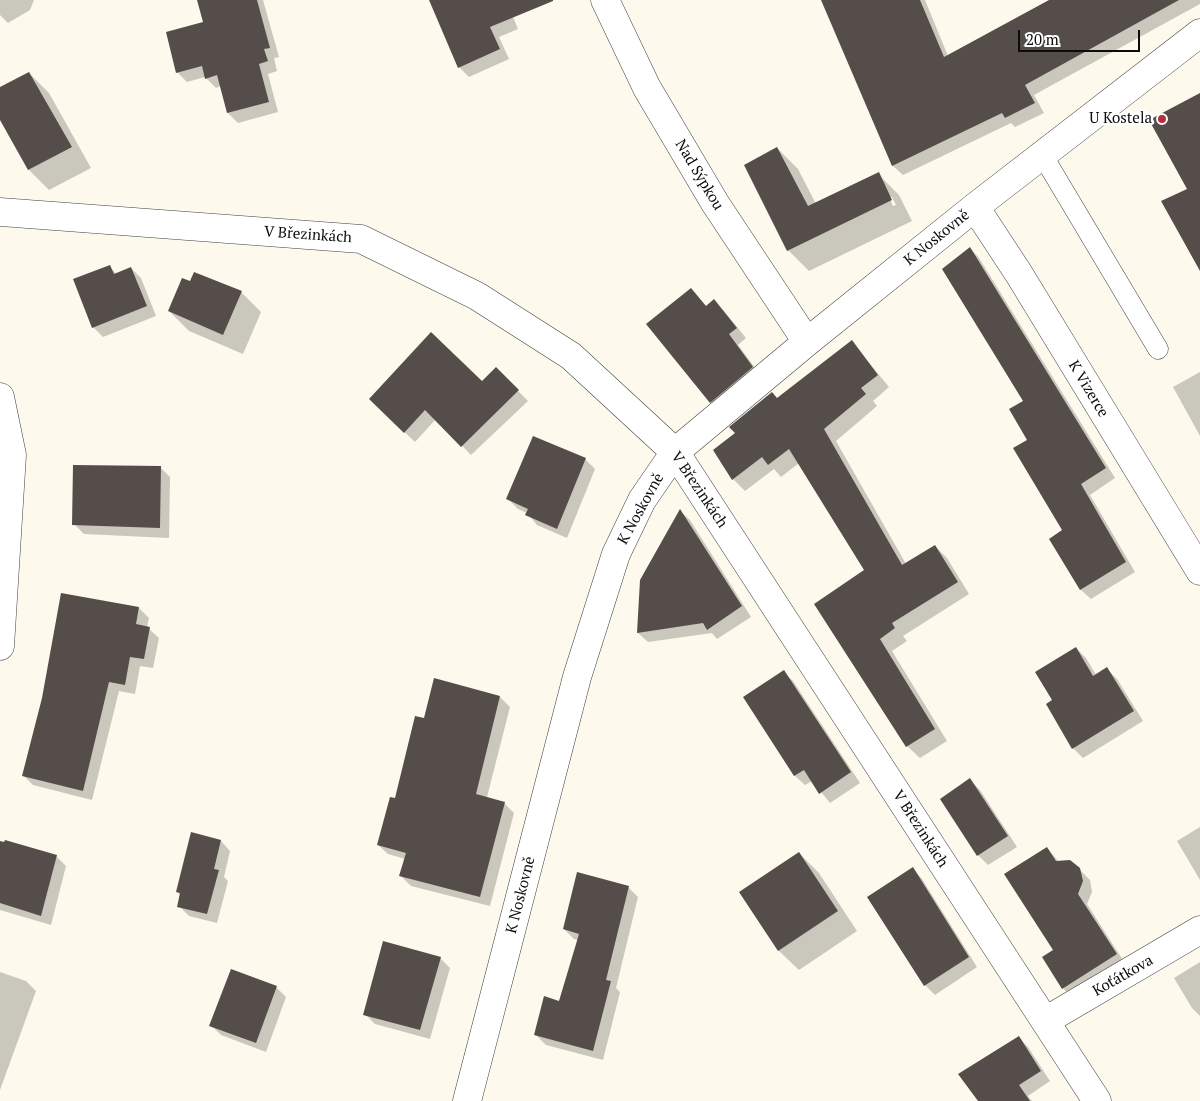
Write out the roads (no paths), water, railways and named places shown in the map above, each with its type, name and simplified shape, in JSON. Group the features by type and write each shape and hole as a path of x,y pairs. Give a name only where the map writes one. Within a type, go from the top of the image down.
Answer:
{"street":[{"name":"Nad Sýpkou","path":"606,0 647,88 710,195 806,342"},
{"name":"K Noskovně","path":"467,1101 577,677 616,554 642,500 675,452 806,342 975,207 1200,34"},
{"name":"K Vizerce","path":"975,207 1024,282 1200,571"},
{"name":"V Březinkách","path":"0,212 361,239 476,296 571,356 675,452 1097,1101"},
{"path":"0,397 12,455 0,646"},
{"name":"Koťátkova","path":"1045,1021 1200,930"}],"lane":[{"path":"1042,156 1158,349"}],"place":[{"name":"U Kostela","path":"1162,119"}]}
